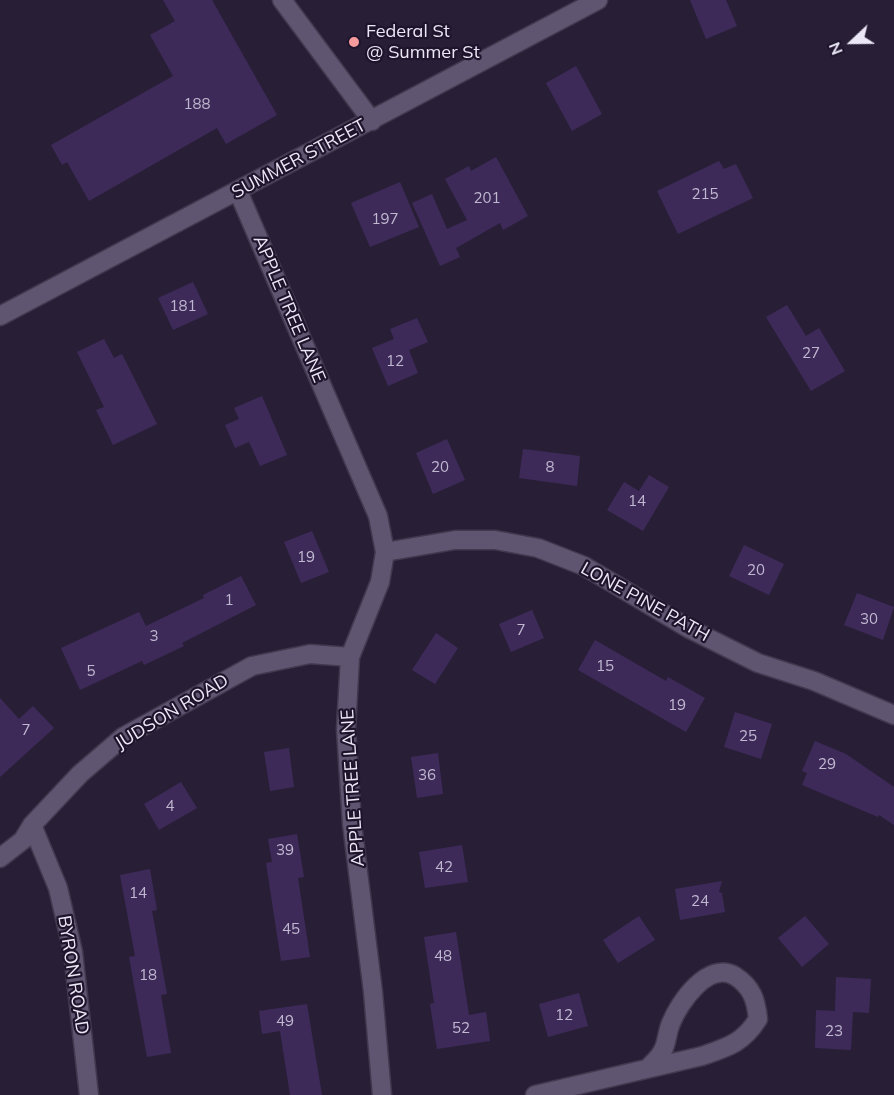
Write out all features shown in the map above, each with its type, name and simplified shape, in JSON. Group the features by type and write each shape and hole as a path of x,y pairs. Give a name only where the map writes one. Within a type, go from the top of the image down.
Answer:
{"street":[{"path":"282,0 372,120"},
{"name":"SUMMER STREET","path":"0,316 598,0"},
{"name":"APPLE TREE LANE","path":"238,191 378,516 385,552 380,582 350,657 346,729 352,824 373,992 382,1095"},
{"name":"LONE PINE PATH","path":"385,552 455,540 495,540 538,548 584,566 688,628 758,663 814,681 894,715"},
{"name":"JUDSON ROAD","path":"0,858 23,840 32,825 80,774 123,737 252,666 310,654 350,657"},
{"name":"BYRON ROAD","path":"32,825 58,888 73,952 89,1095"},
{"path":"535,1095 604,1080 718,1051 748,1034 758,1019 756,1000 745,983 732,974 723,973 708,977 693,989 670,1024 663,1050 648,1068"}],"building":[{"path":"163,0 212,0 277,115 226,144 217,128 89,201 67,162 62,165 51,145 173,76 150,35 175,21"},
{"path":"690,0 726,0 737,26 706,39"},
{"path":"576,66 602,114 572,131 546,83"},
{"path":"496,157 528,216 503,230 500,223 456,248 460,257 440,266 412,203 432,194 447,229 467,220 445,179 469,166 471,171"},
{"path":"719,161 724,169 736,164 753,198 678,234 657,191"},
{"path":"400,182 419,227 370,247 351,203"},
{"path":"193,282 208,314 173,330 158,298"},
{"path":"787,305 806,336 819,328 845,371 811,391 766,317"},
{"path":"417,318 428,342 409,350 418,373 388,386 372,348 394,339 390,329"},
{"path":"104,339 114,358 122,354 157,424 113,445 96,410 104,407 77,352"},
{"path":"262,396 287,455 260,466 249,442 235,448 225,425 239,419 234,408"},
{"path":"447,439 465,480 433,494 416,453"},
{"path":"523,449 580,456 577,486 519,478"},
{"path":"649,475 669,487 643,531 607,510 624,482 639,491"},
{"path":"312,531 329,572 301,583 284,542"},
{"path":"744,545 784,564 769,595 729,576"},
{"path":"241,576 256,605 182,643 184,646 144,665 142,661 80,690 61,648 139,612 146,626 204,598 203,595"},
{"path":"857,593 894,607 883,640 844,625"},
{"path":"532,610 544,638 511,652 499,624"},
{"path":"436,633 458,648 435,684 412,670"},
{"path":"595,640 666,681 668,677 705,698 686,732 578,670"},
{"path":"0,698 19,719 33,706 54,728 0,777"},
{"path":"735,712 772,724 761,759 724,747"},
{"path":"815,741 846,754 894,787 894,825 879,815 878,817 802,785 807,773 802,771"},
{"path":"289,748 294,787 270,791 264,752"},
{"path":"438,753 443,794 417,798 411,757"},
{"path":"181,782 197,808 159,830 144,804"},
{"path":"297,834 304,877 298,878 310,957 281,961 266,863 272,862 268,839"},
{"path":"462,845 468,882 425,888 419,852"},
{"path":"150,869 157,910 152,911 167,994 161,995 171,1053 147,1057 129,957 135,956 120,875"},
{"path":"722,881 719,892 722,893 725,912 680,920 675,889"},
{"path":"639,916 655,940 618,963 603,940"},
{"path":"805,916 829,944 802,967 778,938"},
{"path":"456,932 469,1015 486,1012 490,1041 437,1049 430,1004 434,1003 424,937"},
{"path":"836,977 871,979 869,1013 853,1012 851,1050 815,1048 816,1010 835,1011"},
{"path":"579,993 588,1026 548,1037 539,1004"},
{"path":"307,1004 322,1095 290,1095 280,1031 262,1034 259,1011"}],"place":[{"name":"Federal St @ Summer St","path":"354,42"}]}
